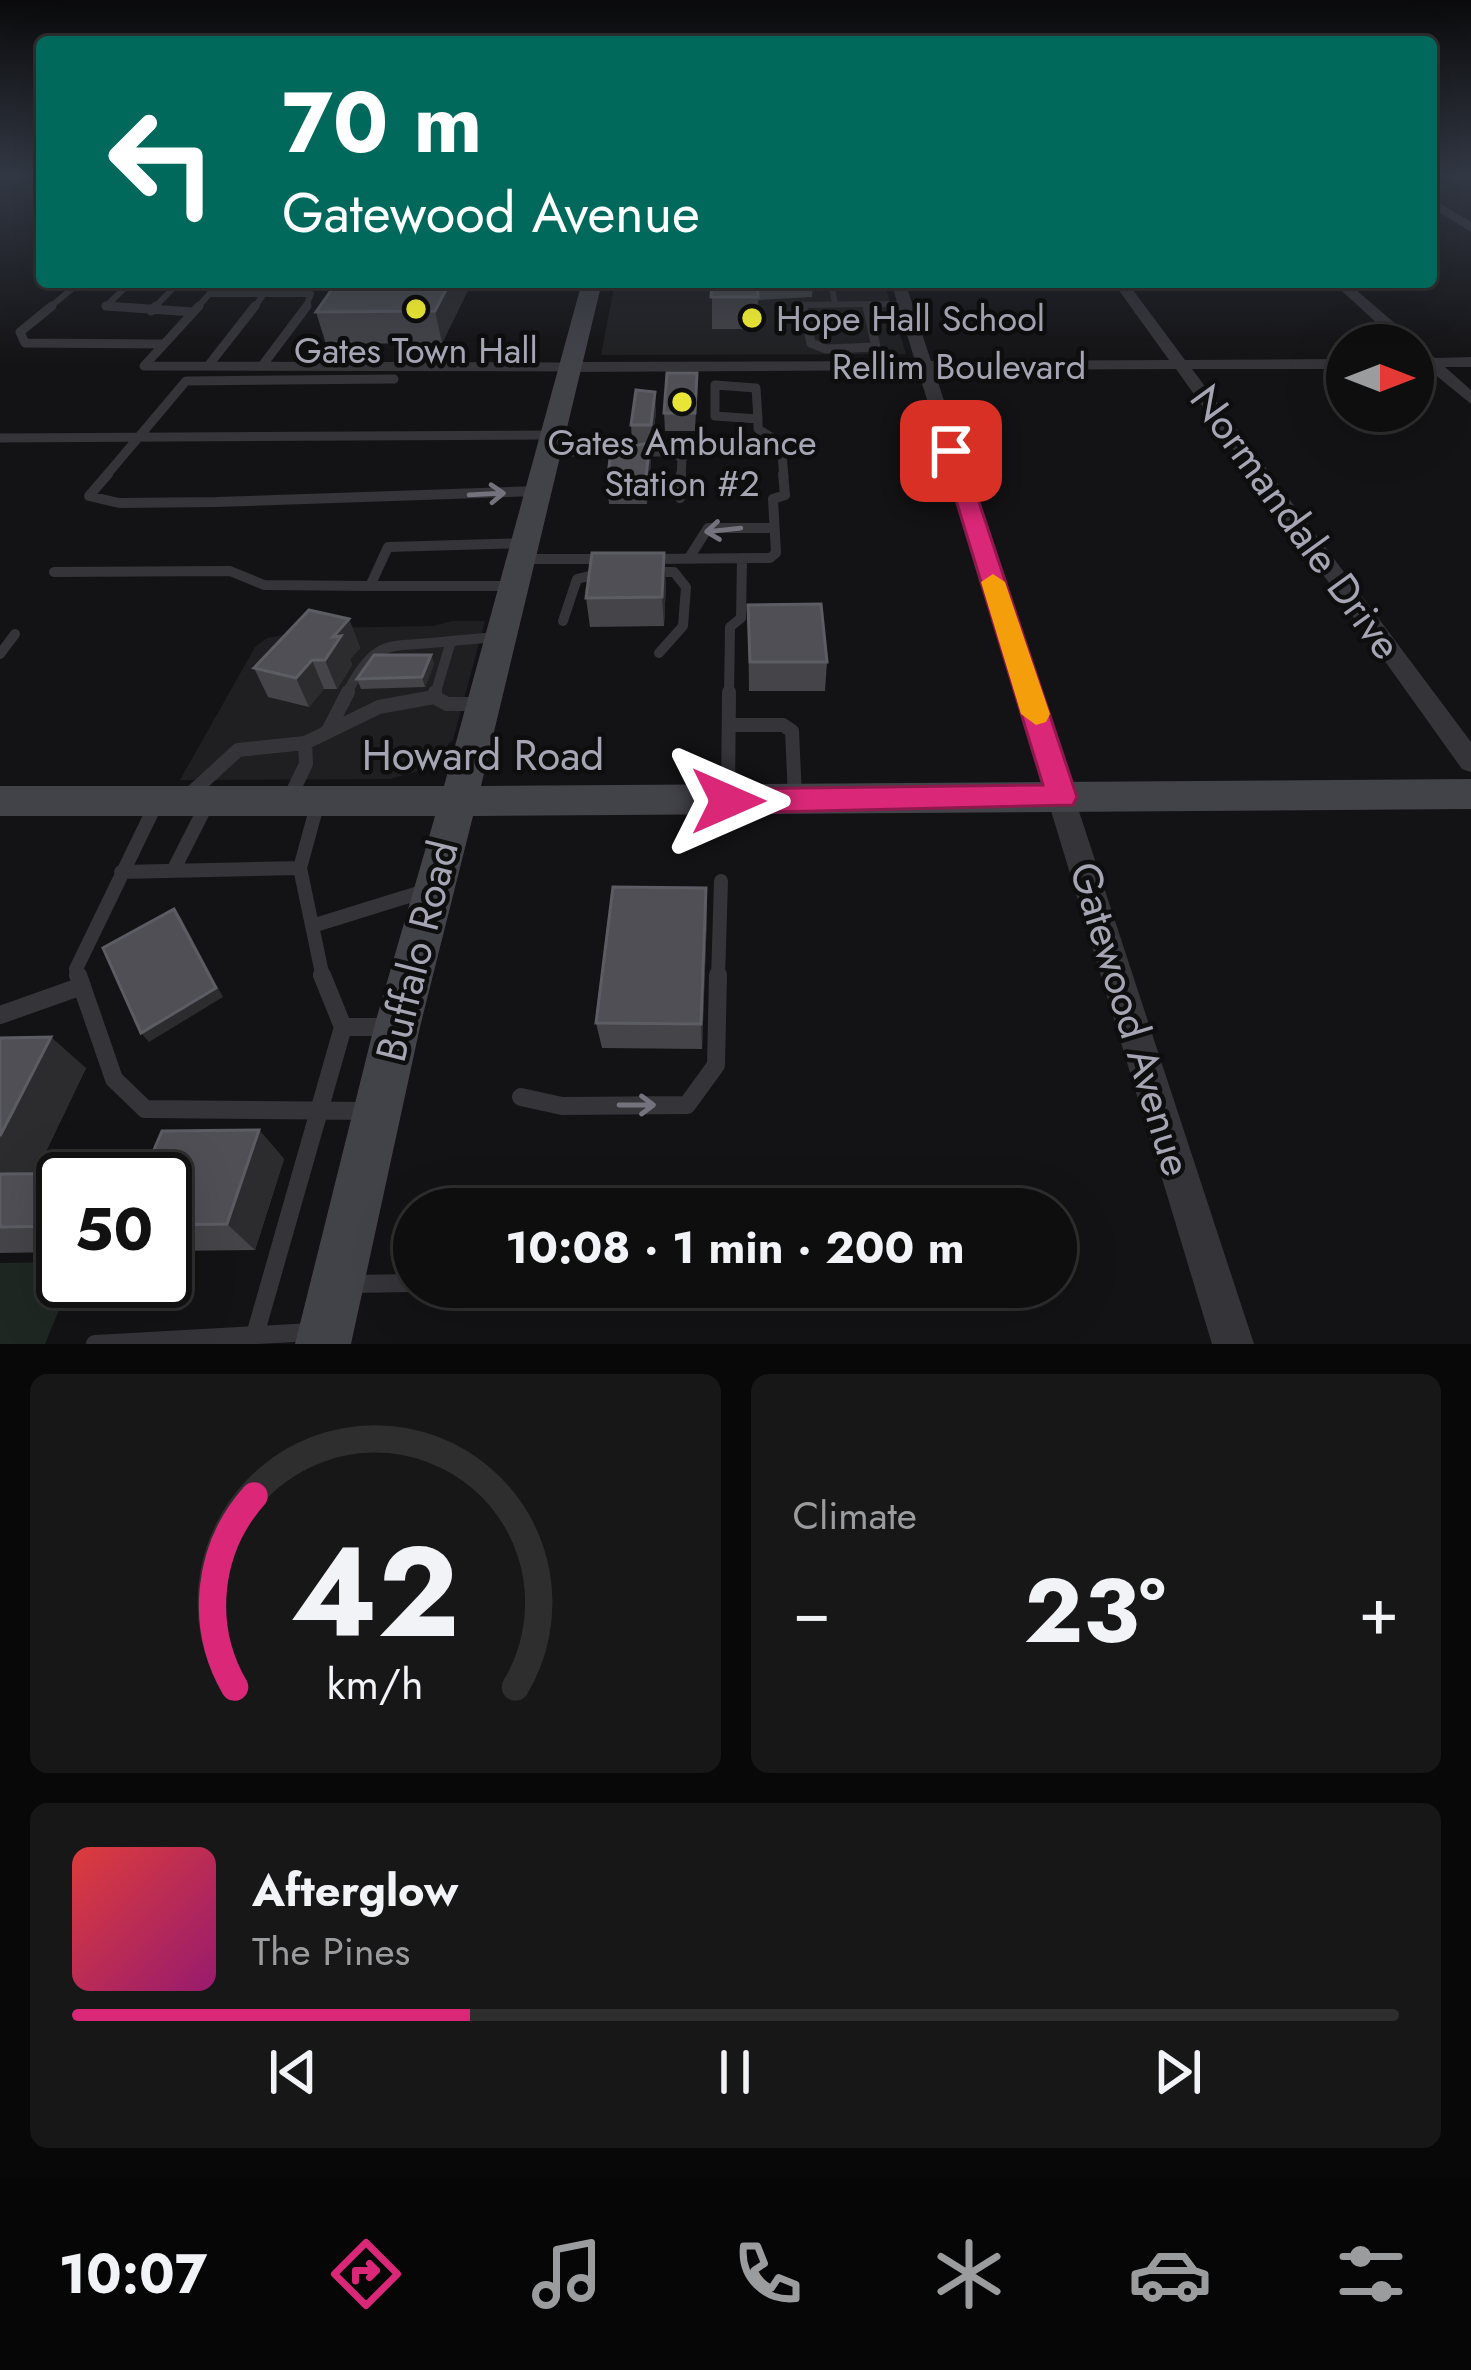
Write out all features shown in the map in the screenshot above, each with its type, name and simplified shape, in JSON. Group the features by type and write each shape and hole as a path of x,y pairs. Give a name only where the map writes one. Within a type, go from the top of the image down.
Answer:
{"main road":[{"name":"Buffalo Road","path":"324,1338 397,1027 503,637 591,288"},
{"name":"Howard Road","path":"0,801 1471,794"}],"street":[{"name":"Normandale Drive","path":"1124,288 1471,762"},
{"path":"1346,288 1387,324"},
{"name":"Gatewood Avenue","path":"901,293 1233,1344"},
{"path":"1434,363 1471,362"},
{"name":"Rellim Boulevard","path":"572,367 1326,364"},
{"path":"1434,372 1471,399"}],"lane":[{"path":"73,288 20,332 25,343 164,344"},
{"path":"125,288 106,307 193,312"},
{"path":"151,310 173,288"},
{"path":"214,288 144,366 572,367"},
{"path":"832,288 835,304"},
{"path":"208,366 264,293"},
{"path":"209,294 304,293 313,298 262,367"},
{"path":"867,304 875,347 818,347 812,343 803,305 867,304 901,293"},
{"path":"717,366 716,416 758,419"},
{"path":"394,379 186,381 89,496 118,503 540,491"},
{"path":"659,653 683,626 686,587 674,572 639,565 776,554 773,499 785,495 781,443 758,429 756,388 715,385"},
{"path":"0,438 552,443 671,452 682,458 680,498"},
{"path":"689,559 708,528 773,527"},
{"path":"370,586 388,547 522,563 616,565 577,579 563,621"},
{"path":"728,801 730,627 741,618 742,558"},
{"path":"54,572 230,571 264,585 370,586 522,563"},
{"path":"0,654 16,634"},
{"path":"329,729 365,658 375,650 503,637"},
{"path":"434,697 451,641"},
{"path":"378,1111 145,1108 115,1078 76,969 121,872 225,754 244,745 305,743 379,707 434,697 447,704 483,704"},
{"path":"729,724 783,725 792,730 796,800"},
{"path":"255,1335 343,1027 324,985 301,868 305,743"},
{"path":"173,871 184,801"},
{"path":"121,872 301,868"},
{"path":"520,1097 562,1106 687,1105 716,1065 721,881"},
{"path":"312,926 433,889"},
{"path":"0,1015 82,986"},
{"path":"343,1027 397,1027"},
{"path":"336,1284 393,1283"},
{"path":"95,1344 255,1335 324,1338"}],"shaded area":[{"name":"Hope Hall School","path":"614,288 886,288 906,354 601,355"},
{"path":"485,621 453,740 422,770 390,779 180,780 255,647 267,638 323,628 433,626"},
{"path":"36,1262 36,1308 60,1308 45,1344 0,1344 0,1263"}],"building":[{"path":"333,288 447,288 435,311 316,312"},
{"path":"712,288 757,288 758,297 711,297"},
{"path":"667,373 697,373 695,413 664,413"},
{"path":"636,390 655,392 651,425 631,425"},
{"path":"650,443 645,485 607,485 611,449"},
{"path":"592,553 664,553 662,597 586,598"},
{"path":"821,604 827,662 750,662 748,605"},
{"path":"309,610 349,619 333,637 341,636 325,660 312,660 296,678 254,668"},
{"path":"374,655 431,655 422,677 357,679"},
{"path":"613,887 706,888 701,1024 596,1023"},
{"path":"174,909 216,988 141,1033 103,948"},
{"path":"51,1037 0,1136 0,1038"},
{"path":"259,1130 227,1224 192,1225 192,1152 153,1152 162,1131"},
{"path":"0,1174 36,1174 36,1226 0,1227"}],"slow traffic":[{"path":"993,582 1036,714"}],"place":[{"name":"Gates Town Hall","path":"416,309"},
{"name":"Hope Hall School","path":"752,318"},
{"name":"Gates Ambulance Station #2","path":"682,402"}],"route":[{"path":"728,801 1062,797 951,451"}]}
